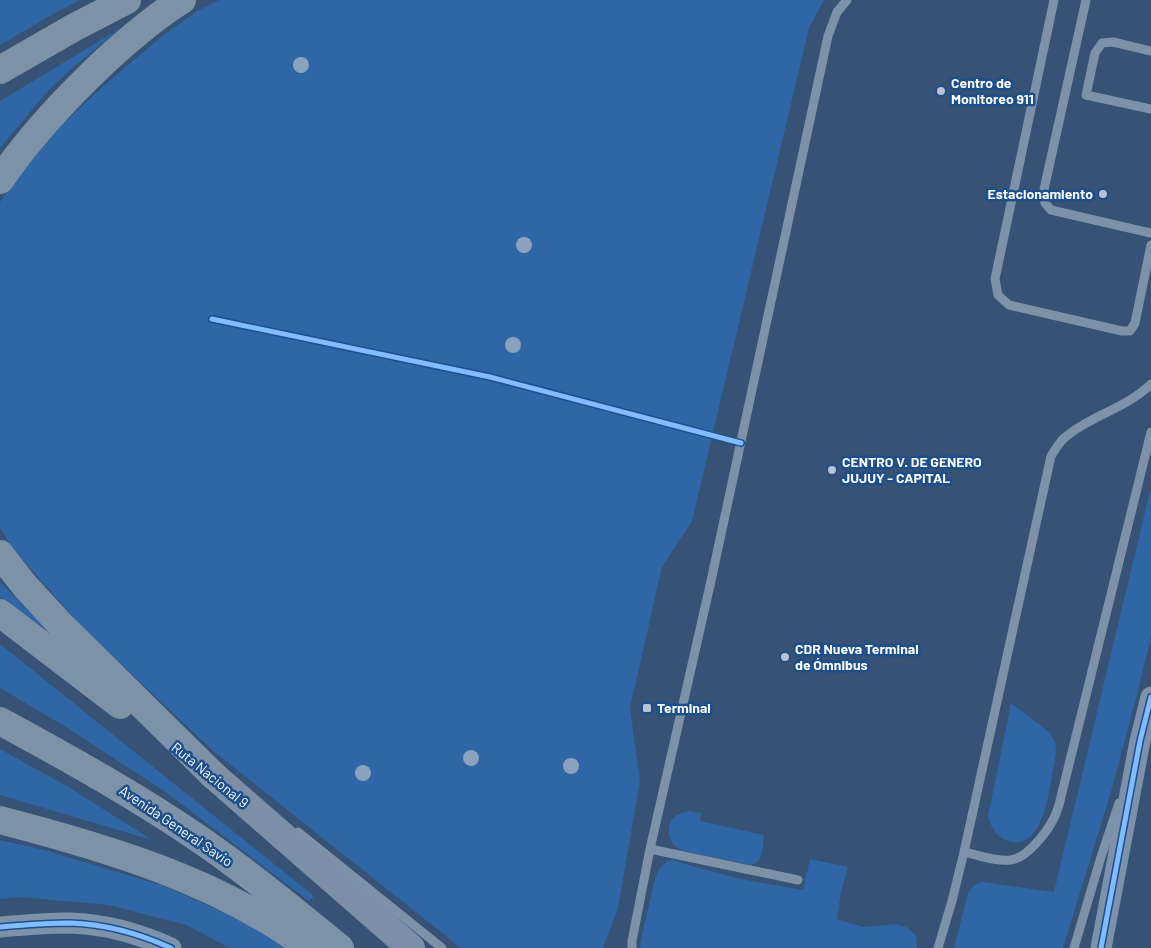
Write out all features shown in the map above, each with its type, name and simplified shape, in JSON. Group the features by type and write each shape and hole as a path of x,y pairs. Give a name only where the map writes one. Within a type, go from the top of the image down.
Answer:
{"highway":[{"path":"0,70 73,28 127,0"},
{"path":"0,180 57,108 120,48 148,24 182,0"},
{"path":"0,554 25,586 60,624 213,775"},
{"name":"Ruta Nacional 9","path":"0,613 213,775"},
{"name":"Avenida General Savio","path":"0,721 103,778 204,843 259,882 340,948"},
{"path":"0,820 129,857 182,877 273,923 310,948"}],"main road":[{"name":"Ruta Nacional 9","path":"213,775 411,948"}],"street":[{"path":"1101,948 1140,742 1151,697"},
{"path":"0,927 73,923 137,935 171,948"}],"lane":[{"path":"631,946 650,849 711,582 828,36 837,12 847,0"},
{"path":"1054,0 995,279 998,296 1009,305 1122,331 1130,331 1134,324 1151,245"},
{"path":"1086,0 1043,194 1045,204 1051,210 1151,233"},
{"path":"1151,51 1113,42 1102,43 1095,53 1086,95 1151,109"},
{"path":"938,948 964,852 1051,456 1061,441 1081,426 1141,394 1151,384"},
{"path":"964,852 1001,860 1013,860 1028,852 1054,819 1060,805 1151,432"},
{"path":"1074,948 1101,857 1140,742"},
{"path":"213,775 261,804"},
{"path":"292,826 442,948"},
{"path":"650,849 798,880"}],"shaded area":[{"path":"0,0 80,0 0,45"},
{"path":"219,0 825,0 809,28 692,521 662,567 630,708 640,781 618,908 603,948 461,948 212,750 84,629 13,549 0,528 0,202 57,129 100,89 161,37 197,11"},
{"path":"121,28 70,70 47,92 0,148 0,101"},
{"path":"1151,490 1151,636 1111,792 1063,948 954,948 968,893 974,885 982,882 1054,892"},
{"path":"0,582 75,658 0,597"},
{"path":"0,644 314,896 309,901 167,793 66,727 0,688"},
{"path":"1011,703 1049,732 1054,740 1056,749 1048,798 1040,822 1027,840 1017,842 1005,840 999,836 992,827 988,816"},
{"path":"0,749 67,786 152,840 0,795"},
{"path":"689,811 701,813 700,821 764,835 762,853 759,860 751,865 684,851 673,844 669,835 669,826 677,815"},
{"path":"0,840 44,850 164,886 234,917 259,930 286,948 230,948 186,925 109,905 19,897 0,899"},
{"path":"810,859 848,867 841,892 837,919 863,927 896,924 908,928 916,936 917,948 640,948 655,879 659,869 667,861 673,860 741,879 803,890"}],"cycle path":[{"path":"212,319 490,377 741,443"},
{"path":"1101,948 1140,741 1151,697"},
{"path":"0,927 61,923 96,925 134,934 171,948"}],"place":[{"name":"Centro de Monitoreo 911","path":"941,91"},
{"name":"Estacionamiento","path":"1103,194"},
{"name":"CENTRO V. DE GENERO JUJUY - CAPITAL","path":"832,470"},
{"name":"CDR Nueva Terminal de Ómnibus","path":"785,657"},
{"name":"Terminal","path":"647,708"}]}
